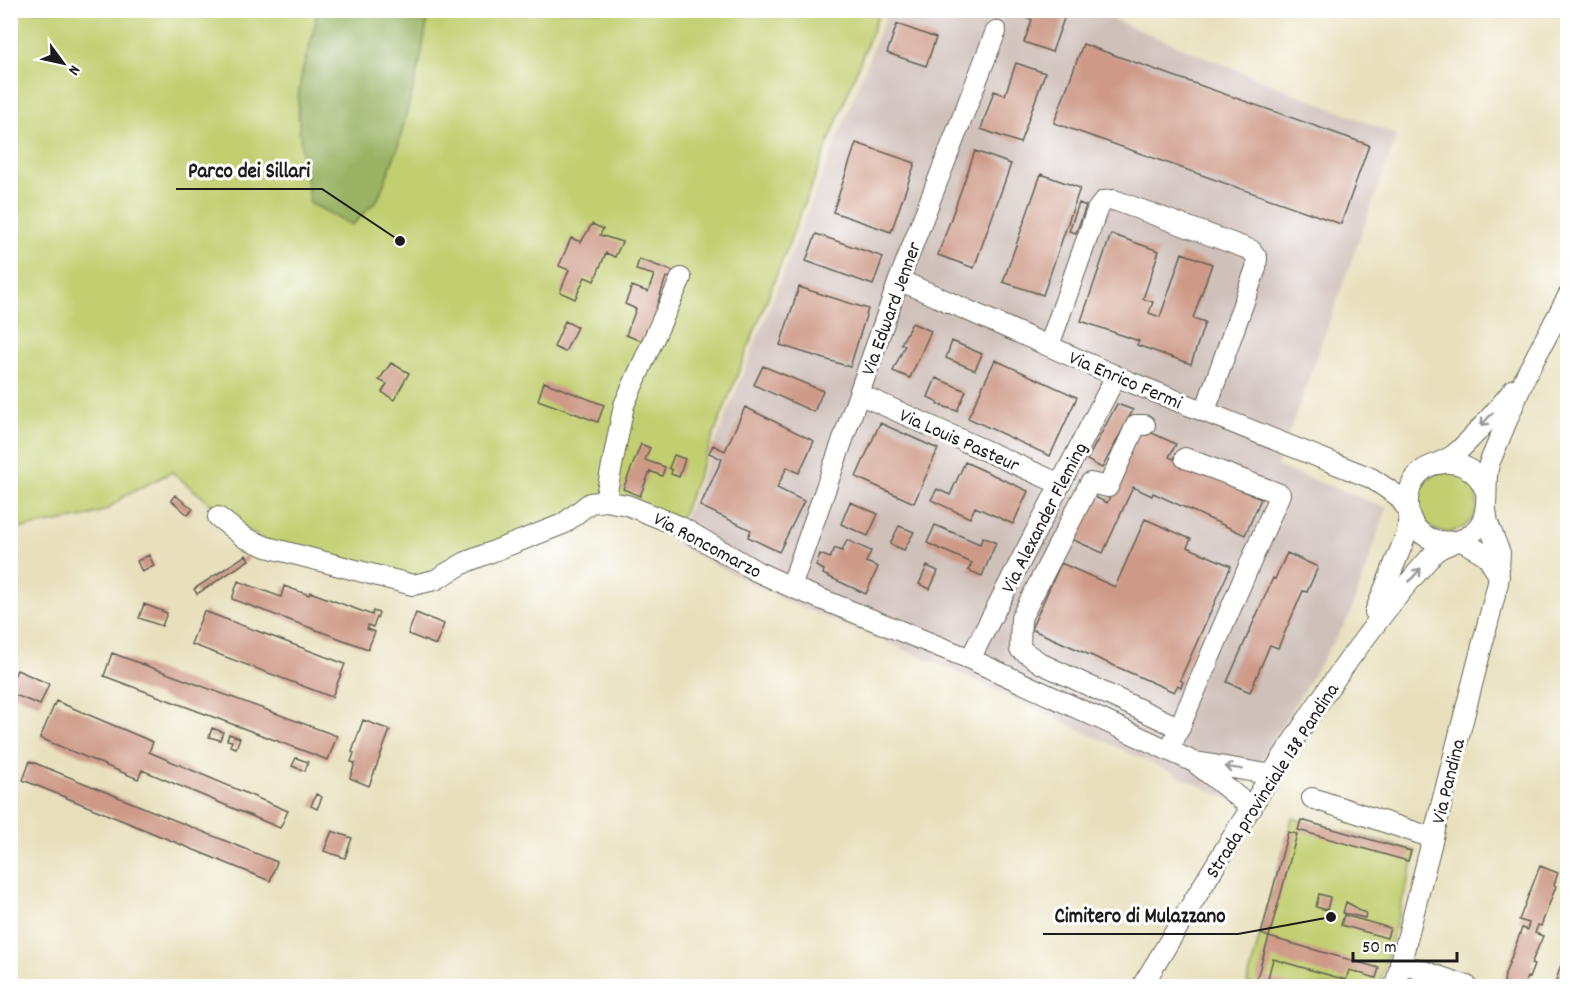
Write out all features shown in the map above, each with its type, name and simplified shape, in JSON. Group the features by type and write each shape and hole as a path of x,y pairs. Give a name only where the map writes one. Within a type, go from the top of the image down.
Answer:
{"street":[{"name":"Via Edward Jenner","path":"791,587 899,280 996,31"},
{"path":"1049,346 1097,210 1104,201 1114,200 1251,250 1257,258 1256,268 1205,411"},
{"path":"218,517 245,538 267,547 413,585 435,580 466,561 563,524 590,503 605,501 621,412 681,279"},
{"name":"Via Enrico Fermi","path":"899,280 1116,376 1355,472 1392,491 1403,500 1409,512"},
{"path":"1364,636 1436,552 1458,541 1479,526 1486,501 1489,464 1526,375 1568,296"},
{"path":"1364,636 1401,549 1409,512 1410,490 1431,467 1458,451 1526,375"},
{"name":"Via Alexander Fleming","path":"970,659 1116,376"},
{"name":"Via Louis Pasteur","path":"859,394 1060,484"},
{"path":"1145,425 1136,425 1108,487 1090,483 1021,618 1020,648 1042,664 1180,728"},
{"path":"1170,751 1280,494 1185,458"},
{"path":"1431,467 1456,463 1467,468 1480,480 1486,501"},
{"name":"Via Enrico Fermi","path":"1355,472 1397,478 1412,476 1431,467"},
{"name":"Via Roncomarzo","path":"605,501 653,513 756,571 970,659 1194,762 1252,808"},
{"name":"Via Pandina","path":"1395,987 1499,576 1500,553 1488,523 1486,501"},
{"path":"1409,512 1418,529 1429,538 1442,542 1458,541 1486,555 1499,576"},
{"name":"Strada provinciale 138 Pandina","path":"1142,987 1273,774 1364,636"},
{"name":"Via Roncomarzo","path":"1194,762 1273,774"},
{"path":"1312,798 1433,838"},
{"path":"1400,963 1467,987"}],"shaded area":[{"path":"888,11 1092,11 1397,135 1277,466 1387,508 1350,615 1235,802 948,668 786,601 675,544"}],"green space":[{"path":"10,11 880,11 680,521 608,496 560,521 414,580 270,544 219,511 172,472 126,495 106,510 84,517 11,530"},
{"path":"317,11 429,11 421,57 398,147 378,199 352,225 310,203 305,175 300,143 298,96"},
{"path":"1447,472 1464,477 1472,485 1477,502 1472,519 1464,527 1447,532 1430,527 1422,519 1417,502 1422,485 1430,477"},
{"path":"1292,818 1416,851 1379,986 1260,986 1247,983"}],"building":[{"path":"1067,10 1052,52 1024,42 1032,20 1007,11"},
{"path":"897,24 936,38 926,66 887,53"},
{"path":"1083,44 1369,145 1341,224 1054,123"},
{"path":"1016,63 1045,73 1020,143 981,129 994,91 1005,95"},
{"path":"856,143 915,163 891,232 833,212"},
{"path":"975,151 1011,164 974,268 938,255"},
{"path":"1041,174 1080,188 1043,295 1003,282"},
{"path":"1079,203 1086,206 1076,233 1069,231"},
{"path":"592,224 603,229 600,235 622,242 615,257 606,253 594,281 585,277 575,299 560,292 569,270 559,266 571,238 581,242"},
{"path":"816,234 883,257 873,285 806,261"},
{"path":"1111,234 1159,251 1143,299 1153,302 1149,313 1160,317 1182,253 1212,264 1193,318 1205,322 1191,364 1137,345 1139,341 1081,321"},
{"path":"639,259 675,272 673,278 666,277 652,321 641,341 626,335 636,309 625,304 632,286 648,292 654,275 636,270"},
{"path":"799,287 868,309 850,367 780,345"},
{"path":"565,321 577,327 565,352 554,347"},
{"path":"912,323 931,331 910,378 893,371 905,345 901,344"},
{"path":"952,341 982,354 975,370 946,358"},
{"path":"995,360 1077,397 1050,456 968,418"},
{"path":"391,363 409,373 394,400 382,392 387,384 379,380"},
{"path":"763,366 823,391 814,412 754,385"},
{"path":"936,378 966,391 957,411 937,404 938,402 928,397"},
{"path":"544,382 604,405 598,422 538,400"},
{"path":"1117,404 1133,410 1102,468 1087,460"},
{"path":"745,407 814,441 799,473 787,467 777,488 804,501 779,552 748,537 751,530 700,506 722,459 709,453 713,445 725,451"},
{"path":"880,423 938,449 914,503 856,477"},
{"path":"1141,428 1176,444 1169,457 1261,499 1245,535 1153,493 1152,496 1133,487 1103,553 1069,538 1089,494 1107,503"},
{"path":"641,444 650,448 645,460 665,467 662,476 650,471 640,496 623,489"},
{"path":"674,455 685,459 679,477 671,474 672,470 669,468"},
{"path":"965,462 1028,491 1013,524 975,507 970,518 931,500 937,489 950,495"},
{"path":"175,495 193,509 188,515 171,500"},
{"path":"850,502 878,514 868,536 841,524"},
{"path":"1145,519 1191,539 1187,547 1231,566 1180,680 1183,682 1181,687 1178,685 1174,692 1031,629 1061,563 1115,587"},
{"path":"935,525 980,544 983,537 996,543 982,576 968,570 972,563 927,543"},
{"path":"899,526 914,532 904,550 890,544"},
{"path":"847,540 871,551 866,562 878,567 866,594 823,574 824,570 816,566 820,554 830,558 835,548 842,551"},
{"path":"1287,553 1318,567 1307,592 1303,591 1278,648 1270,645 1250,692 1227,682 1273,578 1275,579"},
{"path":"149,555 154,566 142,572 137,561"},
{"path":"246,555 249,560 197,594 194,589"},
{"path":"927,566 938,571 930,589 919,584"},
{"path":"238,581 281,597 284,586 309,595 310,592 372,615 373,611 379,613 373,627 368,625 367,629 375,632 368,649 232,599"},
{"path":"144,604 167,613 162,626 139,618"},
{"path":"204,611 345,664 332,697 191,644"},
{"path":"416,613 444,624 436,645 408,634"},
{"path":"112,653 337,736 328,760 104,676"},
{"path":"17,670 49,684 40,705 10,693 10,685"},
{"path":"56,701 153,742 149,752 288,811 280,828 142,770 138,779 40,738"},
{"path":"363,720 390,730 369,786 350,778 355,763 351,762 354,753 352,752"},
{"path":"212,728 223,732 220,740 209,737"},
{"path":"229,734 240,738 236,748 230,746 232,741 227,740"},
{"path":"296,758 308,762 305,771 292,766"},
{"path":"30,761 277,862 270,881 23,780"},
{"path":"316,794 322,797 317,809 311,806"},
{"path":"1301,820 1411,851 1408,861 1298,830"},
{"path":"332,831 352,838 345,858 324,851"},
{"path":"1288,832 1297,834 1269,937 1261,934"},
{"path":"1540,866 1558,873 1554,885 1556,886 1541,926 1538,925 1535,933 1543,936 1531,964 1534,965 1529,978 1527,977 1524,986 1514,986 1504,983 1505,974 1522,928 1527,930 1529,923 1519,920"},
{"path":"1319,894 1330,897 1327,910 1316,907"},
{"path":"1346,902 1366,913 1365,918 1343,913"},
{"path":"1344,915 1390,928 1387,938 1341,925"},
{"path":"1269,937 1379,968 1376,978 1349,970 1346,980 1273,959 1268,978 1296,986 1265,986 1266,984 1256,981"},
{"path":"1568,953 1568,986 1554,986 1561,965 1563,966"}],"place":[{"name":"Parco dei Sillari","path":"400,241"},
{"name":"Cimitero di Mulazzano","path":"1331,917"}]}
